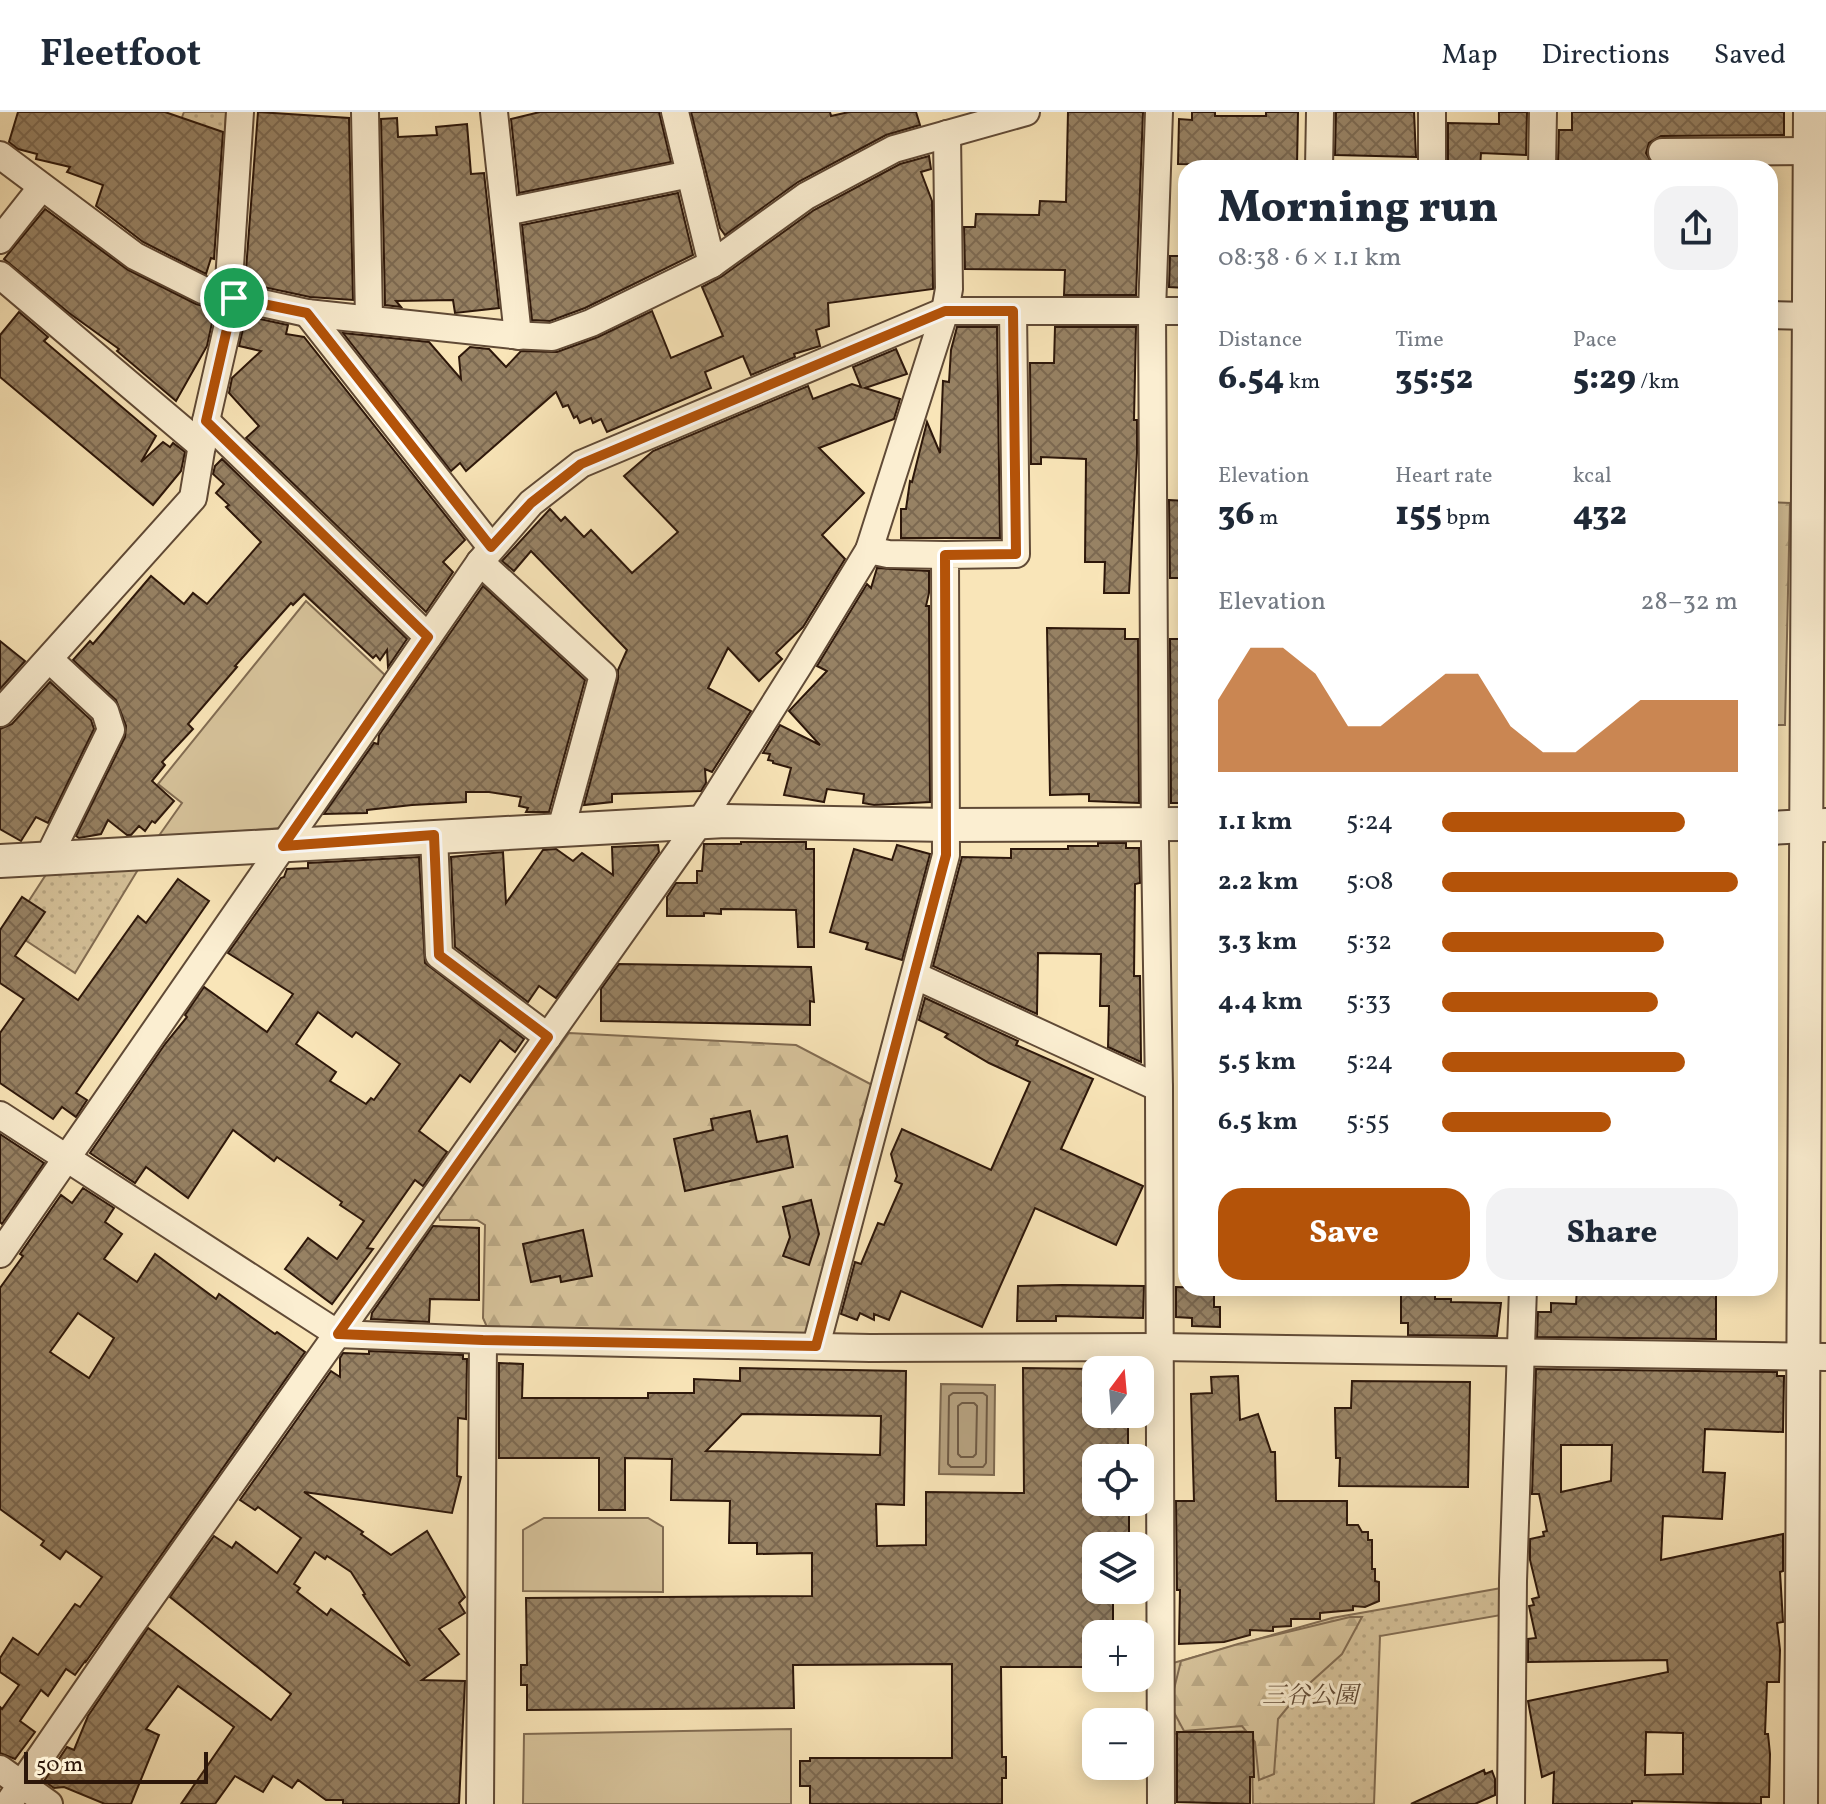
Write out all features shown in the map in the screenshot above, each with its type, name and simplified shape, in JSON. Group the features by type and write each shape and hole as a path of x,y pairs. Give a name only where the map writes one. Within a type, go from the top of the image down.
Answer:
{"street":[{"path":"0,713 193,498 231,297 240,112"},
{"path":"365,112 369,319"},
{"path":"494,112 518,336"},
{"path":"675,112 712,264"},
{"path":"0,155 135,256 203,290 307,313 552,337 591,323 712,264 806,196 894,149 1026,112"},
{"path":"1159,112 1152,311 1170,824 1159,1088 1161,1804"},
{"path":"1319,160 1320,112"},
{"path":"1432,112 1432,160"},
{"path":"1542,160 1543,112"},
{"path":"1801,1804 1814,1357 1816,825 1808,316 1810,112"},
{"path":"49,1804 9,1786 338,1334 700,822 869,550 945,311 949,289 947,134"},
{"path":"1662,152 1810,151"},
{"path":"505,212 690,174"},
{"path":"0,240 41,188"},
{"path":"0,275 204,434 428,637"},
{"path":"0,1254 428,637 486,555 531,503 581,464 945,311 1178,311"},
{"path":"869,550 888,554 1016,554 1013,311"},
{"path":"307,313 486,555 603,675 561,829"},
{"path":"1778,315 1808,316"},
{"path":"816,1346 946,855 945,555"},
{"path":"48,858 111,730 105,711 49,659"},
{"path":"0,861 700,822 1170,824"},
{"path":"1778,827 1816,825"},
{"path":"434,835 439,955 548,1037"},
{"path":"916,976 1159,1088"},
{"path":"0,1115 338,1334 816,1346 1160,1347 1814,1357"},
{"path":"1511,1804 1513,1581 1523,1296"},
{"path":"480,1804 483,1340"}],"green space":[{"path":"184,112 226,112 225,134 181,120"},
{"path":"1778,502 1790,503 1785,725 1778,725"},
{"path":"306,601 388,678 282,828 158,837 182,803 158,784"},
{"path":"139,868 75,973 10,930 47,873"},
{"path":"569,1033 796,1045 878,1088 860,1120 861,1129 811,1325 804,1335 487,1327 483,1318 485,1225 477,1220 440,1220 438,1214"},
{"path":"544,1518 648,1518 663,1527 663,1592 523,1591 523,1530"},
{"name":"三谷公園","path":"1507,1587 1507,1614 1380,1636 1374,1804 1253,1804 1251,1731 1172,1734 1173,1663 1332,1618"},
{"path":"1350,1617 1362,1617 1342,1654 1301,1691 1278,1719 1274,1774 1259,1780 1255,1742 1242,1726 1184,1731 1170,1705 1181,1661"},
{"path":"791,1729 791,1804 523,1804 524,1734"}],"water":[{"path":"941,1384 995,1385 994,1475 939,1474"}],"building":[{"path":"18,112 165,112 223,132 214,259 211,258 206,274 143,242 96,206 103,185 67,172 70,167 36,159 37,154 18,149 9,142"},
{"path":"258,112 349,118 353,300 310,297 245,283"},
{"path":"540,112 659,112 671,162 519,193 511,119"},
{"path":"691,112 830,112 831,116 849,112 916,112 920,125 886,135 798,182 725,235 720,228"},
{"path":"1068,112 1143,112 1136,295 1064,295 1065,270 965,269 964,227 975,227 976,214 1039,215 1040,201 1066,202"},
{"path":"1192,112 1215,112 1215,116 1266,116 1266,112 1298,112 1297,160 1178,160 1179,119 1192,120"},
{"path":"1336,112 1414,112 1416,157 1335,155"},
{"path":"1499,112 1527,112 1526,155 1481,153 1481,160 1448,160 1448,123 1499,124"},
{"path":"1572,112 1784,112 1784,135 1661,136 1649,143 1646,153 1650,160 1558,160 1559,130 1572,130"},
{"path":"397,118 398,137 437,135 436,127 467,124 471,174 484,173 499,308 455,313 453,300 396,301 401,307 385,305 381,119"},
{"path":"929,156 931,169 921,172 932,201 933,289 828,303 829,326 816,330 820,346 794,354 795,357 751,375 743,356 705,372 711,388 607,432 601,419 593,423 591,418 580,423 568,405 563,407 556,392 466,471 460,463 451,471 343,333 429,342 461,379 459,357 470,347 489,349 506,367 521,351 557,352 598,337 652,311 671,358 723,336 702,287 721,277 814,210 900,164"},
{"path":"678,193 693,255 585,308 550,321 532,320 522,225"},
{"path":"45,209 128,270 196,304 215,309 207,346 176,401 117,351 119,349 69,313 4,259"},
{"path":"1170,256 1178,256 1178,288 1169,287"},
{"path":"19,312 48,337 44,341 156,436 141,462 163,442 170,447 173,443 185,452 181,471 153,505 0,377 0,335"},
{"path":"246,316 288,325 286,334 304,337 465,540 443,562 453,572 426,612 246,438 259,426 229,393 232,378 261,351 239,346"},
{"path":"957,327 997,327 1000,538 901,538 901,509 906,509 910,481 927,422 940,453 943,381 949,382 951,350"},
{"path":"1055,327 1136,327 1134,420 1137,420 1137,453 1129,593 1104,593 1105,562 1085,562 1086,459 1041,457 1041,464 1031,464 1030,363 1054,363"},
{"path":"896,349 907,374 865,388 900,399 894,419 819,448 864,493 822,535 845,559 803,627 776,653 782,659 759,681 728,648 708,688 751,711 712,772 705,769 706,783 701,791 612,794 612,802 584,805 618,670 627,650 531,551 514,571 502,561 550,509 561,521 565,517 584,537 591,530 632,573 678,532 624,476 653,451 808,386 813,399 852,384 861,387 853,367"},
{"path":"222,459 407,639 388,667 387,650 380,660 376,655 373,658 304,594 293,605 291,603 235,666 188,724 193,729 162,762 165,765 152,781 174,801 155,823 152,821 145,831 139,826 127,835 108,820 101,834 79,838 76,836 125,737 126,726 116,700 73,660 90,641 93,644 151,576 184,604 193,593 207,604 261,542 216,493 224,484 213,474 215,466"},
{"path":"1169,500 1178,501 1178,578 1170,578"},
{"path":"877,568 929,571 926,606 929,606 930,802 874,805 863,803 864,794 827,789 824,802 784,795 791,768 773,763 768,760 770,754 763,753 780,725 820,745 789,711 827,671 817,666 867,584 871,588"},
{"path":"483,586 585,680 549,812 526,812 528,808 519,806 521,797 466,792 466,802 367,810 367,813 324,814 374,743 378,744 379,735"},
{"path":"1047,628 1125,629 1125,639 1138,639 1139,803 1089,801 1089,794 1050,795"},
{"path":"1170,639 1178,639 1178,803 1171,803"},
{"path":"0,641 25,661 0,689"},
{"path":"50,682 91,720 94,729 48,823 36,817 21,841 0,829 0,729 12,724"},
{"path":"806,842 806,849 814,849 814,947 798,947 796,910 721,909 721,914 667,916 667,897 676,883 697,883 697,871 702,871 704,844"},
{"path":"1098,843 1126,843 1126,848 1139,848 1140,883 1135,884 1134,976 1140,976 1141,1062 1108,1047 1109,1006 1100,1006 1101,954 1038,953 1037,1014 933,966 962,857 1011,858 1011,849 1068,849 1068,846 1098,846"},
{"path":"658,845 659,852 556,998 539,986 528,1002 455,947 451,857 503,852 506,903 543,850 556,849 573,861 582,853 613,875 612,847"},
{"path":"897,845 930,854 902,960 866,949 868,943 830,932 854,849 892,860"},
{"path":"419,857 425,963 524,1039 515,1052 500,1040 470,1082 460,1075 419,1131 447,1152 423,1186 415,1180 367,1248 373,1249 332,1304 285,1269 308,1238 337,1259 364,1221 277,1157 274,1161 233,1130 188,1198 146,1167 135,1183 90,1153 187,1017 185,1015 204,987 267,1032 293,994 228,953 287,869 308,868 308,863","holes":["318,1012 352,1037 356,1032 400,1064 374,1100 371,1098 366,1104 330,1081 336,1072 296,1044"]},
{"path":"178,879 209,901 76,1093 87,1100 76,1117 62,1107 53,1119 0,1083 0,1033 24,999 0,983 0,930 22,897 45,912 15,956 78,1000 138,916 146,923"},
{"path":"619,964 811,967 814,1002 810,1001 810,1025 601,1021 601,989"},
{"path":"925,998 1018,1041 1016,1045 1093,1079 1061,1149 1143,1186 1116,1245 1035,1208 982,1327 901,1291 889,1320 874,1314 874,1320 860,1313 857,1320 841,1314 855,1262 861,1264 878,1223 884,1225 902,1184 895,1181 897,1176 891,1154 902,1129 991,1170 1030,1082 989,1063 945,1037 948,1034 919,1020"},
{"path":"750,1111 757,1142 787,1136 793,1167 685,1191 674,1139 713,1130 711,1119"},
{"path":"0,1134 44,1163 2,1224 0,1222"},
{"path":"83,1188 114,1208 105,1222 122,1234 104,1259 137,1282 155,1254 216,1299 219,1294 305,1352 85,1663 86,1660 75,1675 66,1669 48,1696 41,1690 20,1721 35,1732 15,1759 0,1753 0,1707 2,1709 19,1685 0,1672 0,1658 13,1638 38,1655 75,1604 80,1607 102,1577 66,1551 60,1559 41,1545 44,1541 0,1509 0,1288 61,1195 72,1203","holes":["78,1313 114,1338 89,1378 50,1352"]},
{"path":"811,1200 819,1234 809,1265 783,1256 790,1237 783,1207"},
{"path":"433,1226 479,1228 479,1300 430,1299 429,1322 371,1319 372,1313"},
{"path":"583,1230 592,1276 561,1282 560,1276 531,1282 523,1244"},
{"path":"1018,1286 1144,1286 1143,1318 1056,1316 1056,1321 1017,1321"},
{"path":"1178,1287 1178,1296 1214,1296 1214,1307 1220,1307 1220,1327 1192,1326 1192,1318 1176,1317"},
{"path":"1401,1296 1435,1296 1435,1299 1451,1299 1451,1302 1501,1303 1497,1336 1408,1335 1408,1323 1401,1323"},
{"path":"1576,1296 1716,1296 1716,1339 1537,1337 1538,1312 1551,1312 1551,1303 1576,1304"},
{"path":"369,1351 463,1355 463,1359 467,1359 466,1419 458,1418 457,1476 461,1477 452,1513 304,1492 391,1555 427,1531 465,1597 459,1603 465,1613 439,1629 459,1654 422,1680 465,1681 459,1804 343,1804 343,1800 326,1800 298,1780 292,1788 273,1776 263,1792 235,1776 215,1804 181,1804 234,1727 178,1686 146,1729 159,1735 131,1804 105,1804 64,1787 54,1788 44,1781 67,1747 74,1750 88,1716 148,1628 271,1720 291,1694 170,1597 214,1536 232,1548 236,1542 277,1573 301,1538 258,1507 255,1510 240,1500 331,1371 340,1377 343,1353 369,1354","holes":["315,1552 325,1559 327,1556 351,1572 410,1666 331,1609 327,1615 297,1592 300,1588 294,1584"]},
{"path":"499,1363 523,1364 522,1398 648,1398 648,1393 694,1393 694,1379 740,1381 740,1368 906,1371 904,1505 876,1504 877,1546 926,1545 926,1492 1024,1493 1023,1368 1082,1369 1082,1428 1128,1428 1128,1444 1082,1444 1082,1516 1129,1516 1129,1532 1082,1532 1082,1604 1113,1604 1113,1620 1082,1620 1082,1667 1001,1667 1002,1757 1006,1757 1002,1804 810,1804 810,1786 800,1786 800,1761 810,1761 810,1758 952,1758 952,1664 793,1665 794,1708 527,1710 527,1685 521,1685 521,1665 527,1665 526,1598 812,1596 812,1553 757,1554 757,1543 729,1543 730,1501 671,1500 672,1459 625,1458 625,1510 599,1510 599,1458 499,1458","holes":["742,1414 881,1416 880,1455 706,1451"]},
{"path":"1536,1369 1777,1372 1777,1376 1784,1376 1783,1432 1705,1429 1703,1472 1725,1473 1722,1519 1663,1516 1661,1560 1783,1534 1783,1571 1780,1572 1783,1622 1777,1623 1779,1682 1767,1682 1765,1734 1768,1734 1770,1754 1769,1797 1761,1797 1761,1804 1632,1801 1632,1804 1553,1804 1554,1772 1542,1777 1528,1701 1668,1672 1667,1660 1528,1662 1528,1639 1536,1638 1529,1606 1534,1605 1532,1599 1539,1597 1530,1560 1530,1539 1544,1536 1543,1532 1547,1531 1539,1494 1532,1494","holes":["1561,1445 1612,1445 1611,1481 1561,1492","1646,1732 1683,1733 1683,1774 1645,1775"]},
{"path":"1238,1376 1240,1420 1258,1414 1271,1452 1275,1452 1276,1501 1347,1501 1347,1525 1358,1525 1362,1532 1368,1532 1368,1540 1372,1540 1372,1569 1375,1569 1375,1581 1379,1582 1379,1601 1365,1607 1353,1606 1353,1610 1320,1613 1320,1619 1291,1619 1291,1626 1273,1627 1273,1631 1250,1630 1250,1635 1224,1642 1179,1644 1176,1501 1194,1501 1191,1394 1212,1393 1211,1377"},
{"path":"1352,1381 1470,1382 1468,1487 1339,1486 1340,1458 1336,1458 1335,1408 1351,1408"},
{"path":"1177,1732 1253,1732 1254,1777 1250,1777 1250,1804 1177,1802"},
{"path":"1484,1770 1485,1774 1492,1771 1495,1795 1475,1804 1411,1804"}],"route":[{"path":"234,298 307,313 491,547 531,503 581,464 945,311 1013,311 1016,554 945,555 946,855 816,1346 338,1334 548,1037 439,955 434,835 283,846 428,637 206,421 234,298"}]}
